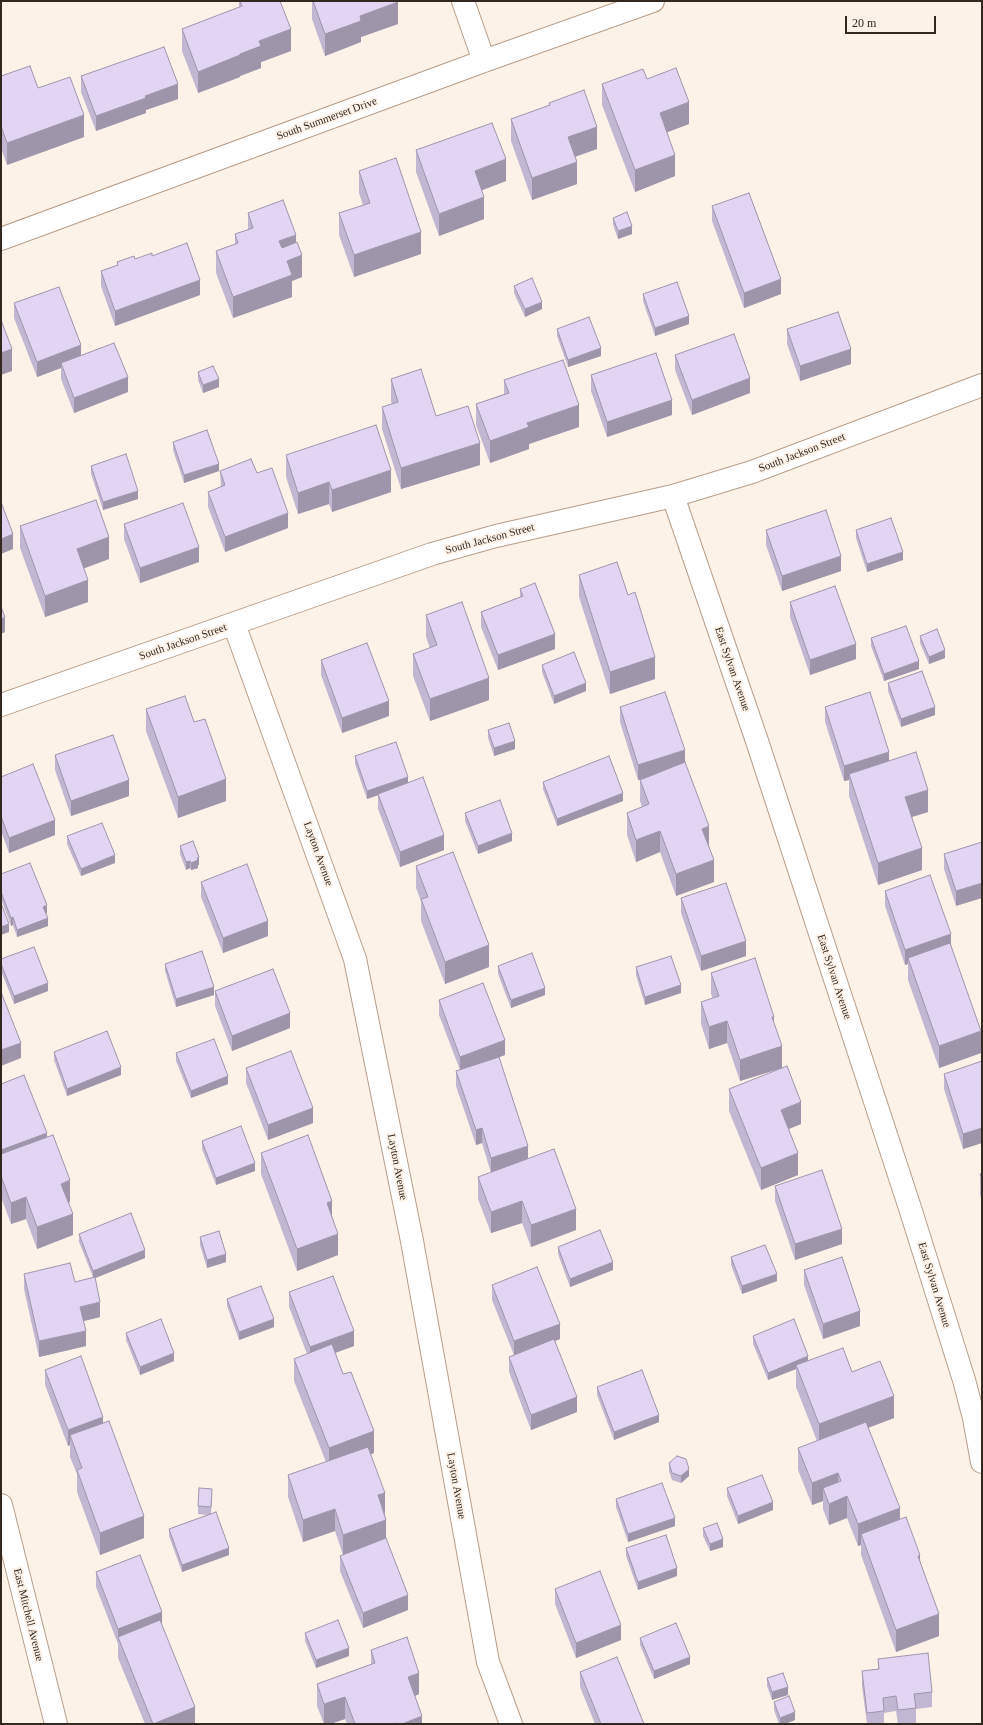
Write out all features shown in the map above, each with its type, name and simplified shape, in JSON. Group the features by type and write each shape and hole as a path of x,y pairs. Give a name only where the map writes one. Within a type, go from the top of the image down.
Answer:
{"street":[{"path":"463,1 484,61"},
{"name":"South Summerset Drive","path":"1,239 484,61 653,1"},
{"name":"South Jackson Street","path":"1,705 234,624 271,609 432,554 496,536 673,496 752,472 982,385"},
{"name":"East Sylvan Avenue","path":"673,496 759,749 910,1208 964,1380 974,1418 982,1462"},
{"name":"Layton Avenue","path":"234,624 355,959 412,1241 488,1662 511,1724"},
{"name":"East Mitchell Avenue","path":"1,1505 56,1724"}],"building":[{"path":"240,1 280,1 291,29 259,41 261,46 198,72 182,29 242,6"},
{"path":"313,1 398,2 360,16 361,21 325,34"},
{"path":"164,47 178,84 145,96 146,98 96,116 81,76"},
{"path":"30,66 38,88 70,77 84,115 7,143 1,126 1,76"},
{"path":"676,68 689,102 660,113 675,155 635,170 602,84 643,69 647,79"},
{"path":"584,90 597,127 568,137 577,162 532,178 511,119 550,105 549,103"},
{"path":"492,123 506,159 475,171 484,197 439,214 416,150"},
{"path":"396,158 421,232 354,255 339,213 370,203 359,171"},
{"path":"749,193 781,279 744,293 712,206"},
{"path":"283,200 296,235 279,241 282,248 297,242 302,255 287,261 292,275 233,297 216,251 238,243 235,234 253,228 248,213"},
{"path":"627,212 632,226 618,231 613,218"},
{"path":"187,243 200,280 115,311 101,271 118,265 117,262 134,256 135,259 152,253 152,256"},
{"path":"532,278 542,302 525,309 514,286"},
{"path":"677,282 689,316 655,328 643,294"},
{"path":"59,287 81,345 37,362 14,303"},
{"path":"838,312 851,349 800,366 787,329"},
{"path":"589,317 601,348 568,360 557,329"},
{"path":"1,320 12,349 1,353"},
{"path":"734,334 750,378 692,400 675,355"},
{"path":"114,343 128,377 74,398 61,363"},
{"path":"656,353 672,400 607,422 591,375"},
{"path":"563,360 579,405 527,423 529,427 490,441 476,404 509,393 504,380"},
{"path":"213,366 219,379 203,385 198,372"},
{"path":"421,369 436,416 468,406 480,443 401,468 382,407 398,402 391,379"},
{"path":"376,425 391,470 332,490 329,482 298,493 286,455"},
{"path":"207,430 219,464 184,475 173,442"},
{"path":"126,454 138,491 103,502 91,466"},
{"path":"251,459 257,473 272,468 288,513 225,537 208,492 225,485 220,471"},
{"path":"96,500 109,537 77,549 88,580 45,596 20,526"},
{"path":"1,502 13,534 1,539"},
{"path":"183,503 199,547 140,568 124,524"},
{"path":"826,510 841,556 782,576 766,530"},
{"path":"891,518 903,552 867,564 856,530"},
{"path":"617,562 628,595 635,592 655,657 610,672 579,575"},
{"path":"535,583 555,634 498,655 481,612 523,596 520,589"},
{"path":"835,586 856,644 810,660 790,602"},
{"path":"462,602 489,678 430,699 413,654 437,645 426,615"},
{"path":"1,607 5,617 1,619"},
{"path":"906,626 919,661 884,674 871,638"},
{"path":"937,629 945,650 929,657 920,636"},
{"path":"367,643 389,701 342,718 321,660"},
{"path":"574,652 586,683 554,696 542,665"},
{"path":"922,671 935,707 901,719 888,683"},
{"path":"665,692 685,750 638,765 620,707"},
{"path":"870,692 889,752 844,766 825,707"},
{"path":"185,696 194,722 205,719 226,779 178,797 146,709"},
{"path":"509,723 515,741 494,748 488,730"},
{"path":"113,735 129,780 71,801 55,755"},
{"path":"396,742 408,777 367,791 355,756"},
{"path":"916,752 928,790 905,797 922,848 878,863 849,774"},
{"path":"609,756 623,793 557,819 543,782"},
{"path":"685,762 709,826 702,829 714,860 676,874 660,831 636,840 627,813 649,804 640,780"},
{"path":"33,764 55,820 9,838 1,816 1,777"},
{"path":"423,777 444,835 400,852 378,794"},
{"path":"500,800 512,833 478,846 465,813"},
{"path":"102,823 115,855 81,869 67,836"},
{"path":"193,841 199,857 197,858 198,860 191,863 190,861 186,862 180,846"},
{"path":"982,842 982,883 956,891 944,854"},
{"path":"453,852 489,945 445,962 421,899 428,897 416,866"},
{"path":"30,863 47,905 43,907 48,918 17,930 13,917 11,918 1,892 1,874"},
{"path":"247,864 268,921 223,938 201,882"},
{"path":"930,875 951,934 905,950 885,891"},
{"path":"726,883 746,941 701,956 681,898"},
{"path":"1,903 9,924 1,927"},
{"path":"950,943 981,1031 939,1046 908,958"},
{"path":"34,947 48,983 14,996 1,964 1,959"},
{"path":"202,951 214,987 176,999 165,964"},
{"path":"532,953 545,988 511,1000 498,966"},
{"path":"671,956 681,985 645,997 636,967"},
{"path":"755,958 782,1046 740,1060 727,1021 709,1027 701,1002 719,996 711,973"},
{"path":"273,969 290,1013 232,1036 215,991"},
{"path":"483,983 505,1040 460,1057 439,1000"},
{"path":"1,992 21,1043 1,1050"},
{"path":"107,1031 121,1067 67,1089 54,1052"},
{"path":"214,1039 228,1076 191,1091 176,1053"},
{"path":"291,1051 313,1108 268,1125 246,1068"},
{"path":"499,1057 528,1146 491,1158 482,1128 476,1130 456,1071"},
{"path":"982,1061 982,1128 963,1134 944,1074"},
{"path":"787,1066 801,1102 781,1110 798,1153 761,1168 729,1089"},
{"path":"24,1075 47,1133 1,1150 1,1084"},
{"path":"241,1126 255,1163 216,1178 202,1141"},
{"path":"53,1135 70,1180 61,1184 73,1214 37,1227 26,1197 11,1203 1,1176 1,1154"},
{"path":"308,1135 332,1201 327,1203 338,1234 297,1249 261,1153"},
{"path":"554,1149 576,1209 531,1225 522,1201 491,1212 478,1177"},
{"path":"822,1170 842,1229 795,1244 775,1186"},
{"path":"131,1213 145,1250 93,1271 79,1234"},
{"path":"600,1230 613,1262 570,1279 558,1247"},
{"path":"219,1231 226,1254 207,1260 200,1237"},
{"path":"765,1245 777,1274 742,1286 731,1257"},
{"path":"842,1257 860,1311 823,1324 804,1270"},
{"path":"70,1263 75,1282 95,1277 100,1302 80,1307 86,1331 39,1341 24,1274"},
{"path":"537,1267 560,1324 514,1341 492,1285"},
{"path":"333,1276 354,1331 310,1347 289,1292"},
{"path":"261,1286 274,1319 239,1332 227,1299"},
{"path":"161,1319 174,1353 140,1367 126,1333"},
{"path":"794,1319 808,1356 768,1373 753,1336"},
{"path":"554,1339 577,1397 531,1415 509,1357"},
{"path":"332,1344 343,1374 351,1372 374,1431 329,1448 294,1359"},
{"path":"843,1348 852,1372 880,1361 894,1396 819,1424 796,1365"},
{"path":"81,1356 103,1417 68,1430 45,1370"},
{"path":"642,1370 659,1415 614,1432 597,1387"},
{"path":"109,1421 144,1516 100,1533 77,1470 82,1468 70,1435"},
{"path":"866,1422 900,1508 858,1524 847,1496 829,1504 823,1488 841,1481 838,1473 812,1483 798,1448"},
{"path":"368,1447 385,1493 378,1495 386,1520 343,1535 335,1509 303,1520 288,1475"},
{"path":"677,1456 686,1459 689,1469 681,1476 672,1473 669,1463"},
{"path":"762,1475 773,1502 738,1516 727,1488"},
{"path":"662,1483 675,1518 628,1534 616,1499"},
{"path":"199,1488 212,1489 211,1507 198,1506"},
{"path":"216,1512 229,1548 182,1565 169,1529"},
{"path":"906,1517 920,1555 918,1556 939,1614 896,1630 861,1534"},
{"path":"717,1523 723,1539 710,1544 703,1528"},
{"path":"666,1535 677,1568 638,1582 626,1548"},
{"path":"386,1538 408,1595 363,1613 340,1556"},
{"path":"140,1555 162,1612 118,1629 96,1572"},
{"path":"600,1571 621,1625 576,1643 555,1589"},
{"path":"160,1620 195,1707 153,1724 118,1637"},
{"path":"338,1620 349,1648 316,1660 305,1633"},
{"path":"676,1623 690,1657 654,1671 640,1638"},
{"path":"407,1637 419,1673 408,1677 422,1716 402,1724 355,1724 345,1697 324,1704 317,1684 375,1663 371,1650"},
{"path":"928,1653 932,1692 914,1694 916,1708 898,1710 896,1696 883,1698 884,1711 867,1713 862,1671 879,1669 878,1659"},
{"path":"617,1657 644,1724 601,1724 580,1672"},
{"path":"783,1673 788,1687 772,1692 767,1678"},
{"path":"789,1696 795,1712 780,1718 774,1702"}]}
